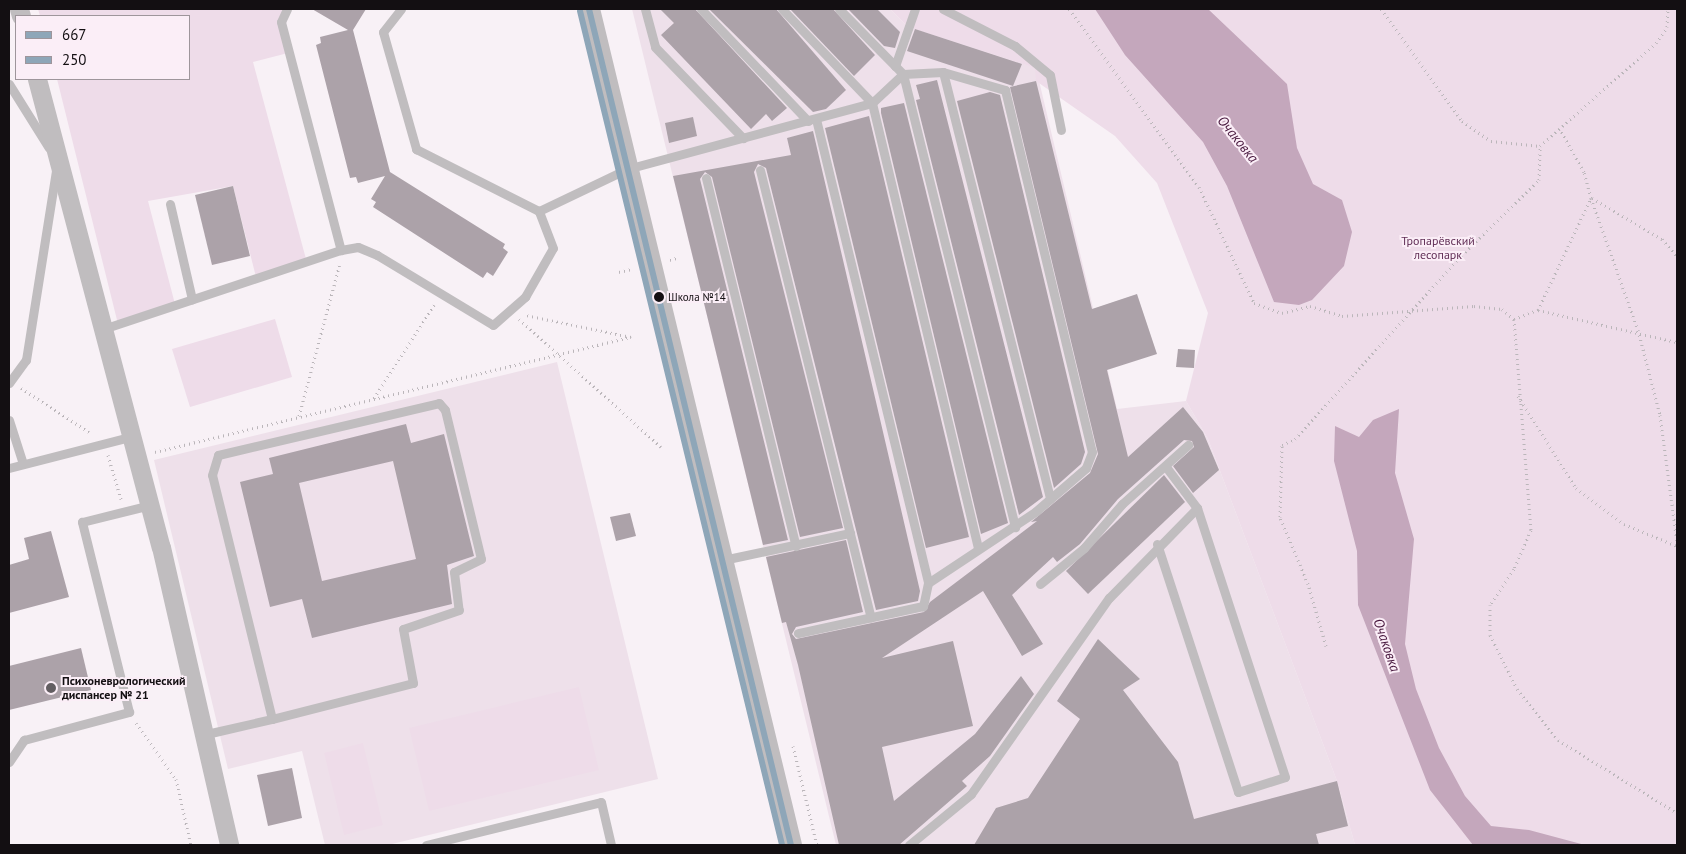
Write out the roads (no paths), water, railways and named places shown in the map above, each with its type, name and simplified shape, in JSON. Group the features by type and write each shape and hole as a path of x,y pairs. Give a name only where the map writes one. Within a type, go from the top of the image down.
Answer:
{"street":[{"path":"589,9 792,845"},
{"path":"37,80 103,329 130,440 150,505 202,736 229,845"}],"lane":[{"path":"287,9 281,22 340,250"},
{"path":"103,329 340,250 358,247 377,255 493,325 525,297 553,248 539,211 416,149 383,32 401,9"},
{"path":"645,9 655,47 743,138"},
{"path":"701,9 812,120 928,583 924,606 798,633"},
{"path":"782,9 872,103 978,547"},
{"path":"839,9 903,74 1015,527"},
{"path":"895,66 915,9"},
{"path":"943,9 1015,46 1050,75 1061,130"},
{"path":"539,211 627,169 872,103 903,74 943,72 1005,90 1092,452 1086,468 1015,527 978,547 928,583"},
{"path":"943,72 1050,499"},
{"path":"9,84 58,161 26,360 9,382"},
{"path":"760,170 871,617"},
{"path":"706,178 796,546"},
{"path":"170,204 192,299"},
{"path":"202,736 412,683 403,628 460,610 454,572 481,559 445,410 438,403 227,451 212,466 272,718"},
{"path":"9,420 23,464"},
{"path":"9,468 104,442 130,440"},
{"path":"1040,584 1084,548 1122,504 1166,468 1188,446"},
{"path":"1157,544 1238,792 1285,777 1197,508 1166,468"},
{"path":"9,762 24,740 128,712 82,522 150,505"},
{"path":"910,845 971,794 1110,598 1157,544 1197,508"},
{"path":"722,560 796,546 850,533"},
{"path":"426,845 601,802 611,845"}],"water":[{"name":"Очаковка","path":"1095,9 1208,9 1287,84 1297,148 1313,184 1342,200 1352,232 1344,266 1312,300 1299,305 1274,302 1227,186 1203,142 1125,55"},
{"name":"Очаковка","path":"1399,409 1395,473 1414,539 1405,644 1416,689 1439,748 1465,796 1491,826 1529,830 1585,845 1473,845 1430,790 1358,605 1357,551 1334,461 1335,426 1359,437 1373,420"}],"place":[{"name":"Школа №14","path":"659,297"},
{"name":"Психоневрологический диспансер № 21","path":"51,688"}],"park label":[{"name":"Тропарёвский лесопарк","path":"1438,248"}]}
